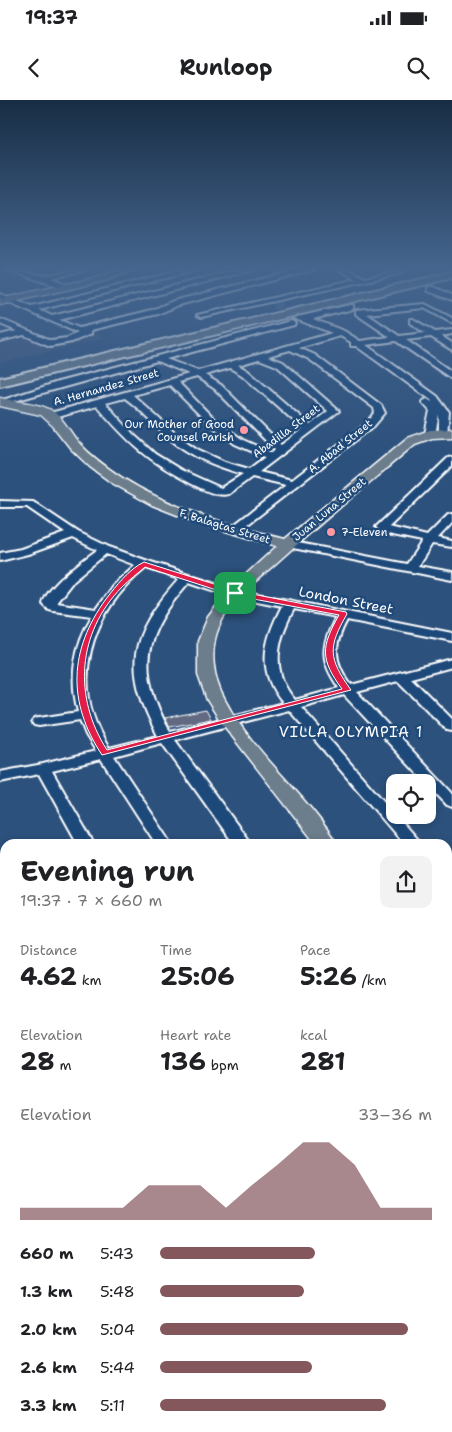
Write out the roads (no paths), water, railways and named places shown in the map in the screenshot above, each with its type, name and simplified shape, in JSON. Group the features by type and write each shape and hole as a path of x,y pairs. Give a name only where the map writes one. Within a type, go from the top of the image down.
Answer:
{"highway":[{"path":"0,373 178,331"},
{"path":"0,382 215,331"}],"main road":[{"path":"1,402 41,411 50,416"},
{"name":"F. Balagtas Street","path":"50,416 75,446 96,466 166,507 202,521 288,544"},
{"name":"Juan Luna Street","path":"323,839 229,722 211,689 206,672 206,647 211,628 217,615 235,593 288,544 410,441 430,434 448,432"}],"street":[{"path":"0,338 24,332 50,343 89,333 85,331"},
{"path":"1,402 253,331"},
{"path":"330,331 355,344 435,405 430,434"},
{"path":"387,331 452,376"},
{"path":"429,331 452,347"},
{"path":"355,344 452,332"},
{"name":"A. Hernandez Street","path":"50,416 338,334"},
{"name":"A. Abad Street","path":"234,530 371,424 380,413 378,407 312,357 290,347"},
{"name":"Abadilla Street","path":"99,402 136,444 151,457 204,486 225,492 334,411 280,364 259,356"},
{"path":"156,358 198,374 226,394 277,454"},
{"path":"230,364 245,372 310,430"},
{"path":"171,381 210,420 240,442 277,454"},
{"path":"126,394 138,402 180,443 214,463 251,474 293,483"},
{"name":"Juan Luna Street","path":"435,405 445,419 448,432"},
{"path":"452,460 383,526 383,529 387,531 452,544"},
{"name":"London Street","path":"0,504 29,504 74,534 105,549 144,564 235,593 452,636"},
{"path":"410,568 429,540 452,517"},
{"path":"0,557 24,552 74,534"},
{"name":"F. Balagtas Street","path":"288,544 452,576"},
{"path":"100,613 53,607 49,604 50,600 70,577 105,549"},
{"path":"144,564 119,586 100,613 85,644 80,672 80,689 93,735 161,839"},
{"path":"186,578 162,606 150,630 141,654 142,682 146,699 166,738 239,839"},
{"path":"290,604 277,627 271,647 271,663 279,690 408,839"},
{"path":"344,614 331,637 329,655 336,675 347,690 452,802"},
{"path":"0,778 229,722 452,663"},
{"path":"401,676 452,727"},
{"path":"39,722 86,715"},
{"path":"43,769 83,839"}],"place":[{"name":"Our Mother of Good Counsel Parish","path":"244,430"},
{"name":"7-Eleven","path":"331,532"}],"district":[{"name":"VILLA OLYMPIA 1","path":"351,732"}]}
